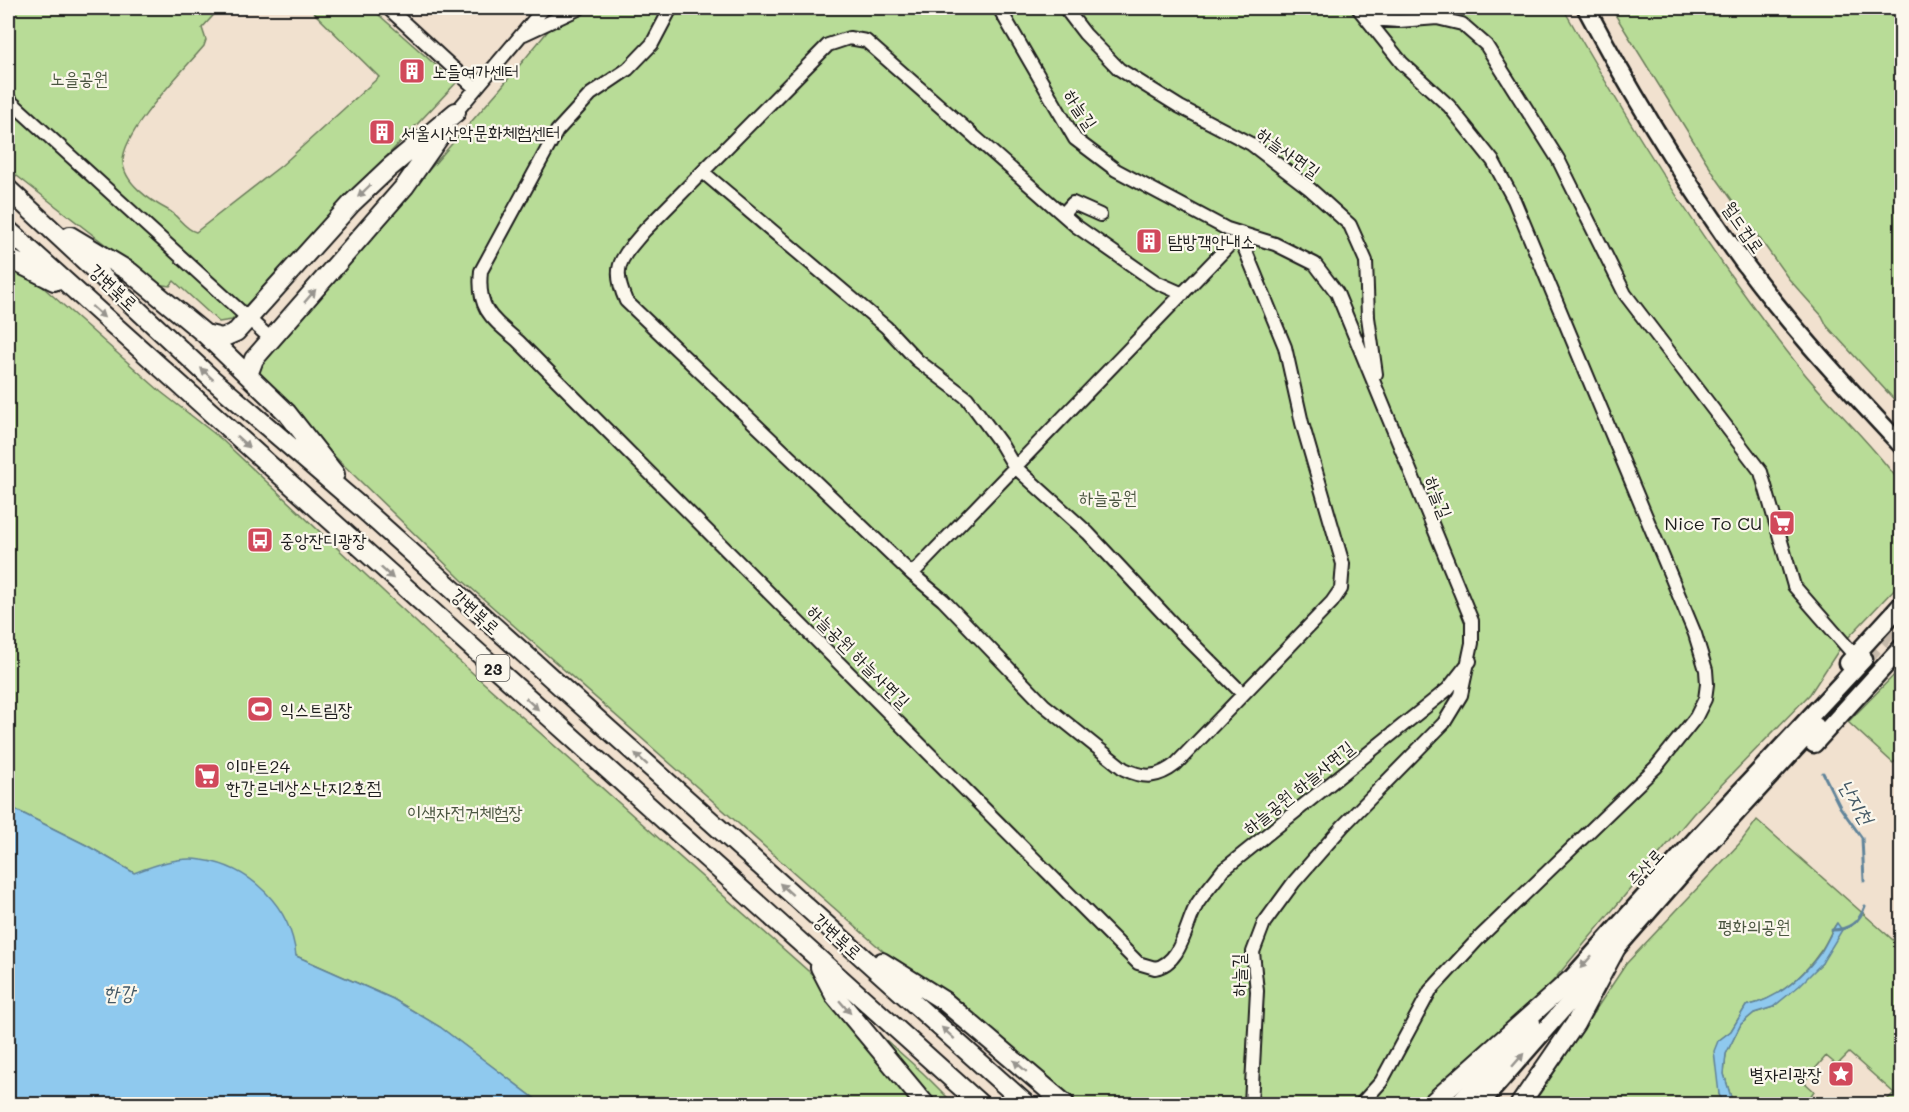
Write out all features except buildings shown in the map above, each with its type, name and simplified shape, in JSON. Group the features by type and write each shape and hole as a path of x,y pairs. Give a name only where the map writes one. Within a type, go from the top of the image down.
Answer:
{"highway":[{"path":"205,334 222,338 236,332 352,203 389,168 456,112"},
{"path":"248,375 254,359 407,182 456,112"},
{"path":"389,168 404,174 407,182"},
{"name":"강변북로","path":"8,189 212,380 363,509 1026,1104"},
{"path":"39,217 130,272 205,334 287,413 363,509"},
{"name":"강변북로","path":"8,230 980,1104"},
{"path":"8,258 76,292"},
{"path":"835,933 944,1001 1065,1104"},
{"path":"1520,1104 1575,1024 1617,946"},
{"path":"815,957 835,996 925,1104"},
{"path":"1431,1104 1569,981"},
{"path":"991,1072 1038,1104"}],"main road":[{"name":"월드컵로","path":"1586,8 1620,72 1729,242 1825,363 1902,446"},
{"name":"증산로","path":"1458,1104 1569,981 1700,844 1863,660 1902,604"},
{"path":"1700,844 1724,843 1902,647"},
{"name":"증산로","path":"1480,1104 1617,946 1700,844"}],"street":[{"path":"388,8 476,88"},
{"path":"456,112 544,8"},
{"path":"520,36 580,8"},
{"name":"하늘공원 하늘사면길","path":"671,8 652,44 628,69 591,94 557,131 481,271 479,291 487,314 518,341 1138,963 1155,968 1169,962 1179,948 1198,904 1223,870 1448,689 1470,661"},
{"name":"하늘길","path":"999,8 1075,139 1116,170 1239,235 1275,244 1315,264 1337,293 1472,621 1470,661 1461,695 1444,723 1293,882 1264,923 1254,952 1257,991 1251,1104"},
{"name":"하늘사면길","path":"1065,8 1085,34 1119,69 1180,107 1251,144 1310,189 1350,225 1366,261 1370,338 1379,397"},
{"path":"1358,8 1370,20 1402,63 1449,106 1493,161 1514,200 1695,634 1706,669 1707,684 1705,699 1695,717 1656,767 1479,938 1430,991 1381,1082 1361,1104"},
{"path":"1370,20 1399,21 1437,18 1462,24 1486,45 1558,159 1625,294 1761,472 1794,586 1863,660"},
{"path":"912,574 1014,466 1183,294 1239,235 1285,347 1302,423 1334,527 1344,575 1341,589 1332,602 1176,764 1164,773 1152,777 1138,776 1124,769 1044,705 950,608 912,574 626,301 617,281 621,259 645,230 828,45 849,38 866,41 1063,214 1156,282 1183,294"},
{"path":"8,99 272,340"},
{"path":"704,172 886,327 916,360 967,398 1001,444 1014,466 1088,533 1176,627 1243,693"},
{"path":"1063,214 1073,203 1100,215"}],"green space":[{"name":"노을공원","path":"8,8 220,8 202,28 206,40 204,46 143,118 126,148 123,161 128,177 139,190 172,212 188,228 196,232 282,165 379,77 309,8 371,8 456,83 232,320 219,322 174,281 170,286 156,284 8,169"},
{"name":"하늘공원","path":"567,8 1563,8 1645,147 1735,282 1800,368 1901,484 1900,583 1844,642 1810,694 1693,814 1543,993 1425,1104 1070,1104 942,1003 462,580 257,381 255,369 499,90"},
{"path":"1611,8 1901,8 1901,407 1827,326 1822,316 1788,278 1717,179"},
{"name":"이색자전거체험장","path":"8,256 161,392 220,438 431,636 923,1073 954,1104 542,1104 440,1027 393,999 276,947 148,881 86,845 8,806"},
{"path":"1901,668 1901,756 1893,763 1848,722"},
{"name":"평화의공원","path":"1757,820 1901,947 1901,1104 1883,1104 1894,1093 1849,1053 1837,1065 1826,1056 1804,1082 1814,1091 1807,1104 1733,1104 1724,1074 1726,1054 1741,1024 1754,1013 1773,1007 1822,963 1837,923 1820,952 1797,979 1779,993 1746,1006 1731,1031 1718,1041 1719,1094 1723,1104 1533,1104 1626,964 1740,843"}],"water":[{"name":"한강","path":"8,806 86,845 134,873 159,864 185,859 220,864 237,871 265,892 277,906 293,938 296,956 393,999 440,1027 542,1104 8,1104"},
{"path":"1837,923 1842,930 1822,963 1773,1007 1754,1013 1741,1024 1726,1054 1724,1074 1733,1104 1723,1104 1719,1094 1714,1051 1718,1041 1731,1031 1746,1006 1779,993 1797,979 1821,952"}],"waterway":[{"name":"난지천","path":"1823,773 1840,807 1862,838 1864,881"},
{"name":"난지천","path":"1832,930 1853,924 1865,906"}],"tunnel":[{"path":"1864,659 1902,618"}],"place":[{"name":"노들여가센터","path":"412,71"},
{"name":"서울시산악문화체험센터","path":"382,132"},
{"name":"탐방객안내소","path":"1149,241"},
{"name":"Nice To CU","path":"1782,523"},
{"name":"중앙잔디광장","path":"260,540"},
{"name":"익스트림장","path":"260,709"},
{"name":"이마트24 한강르네상스난지2호점","path":"207,776"},
{"name":"별자리광장","path":"1841,1074"}]}
